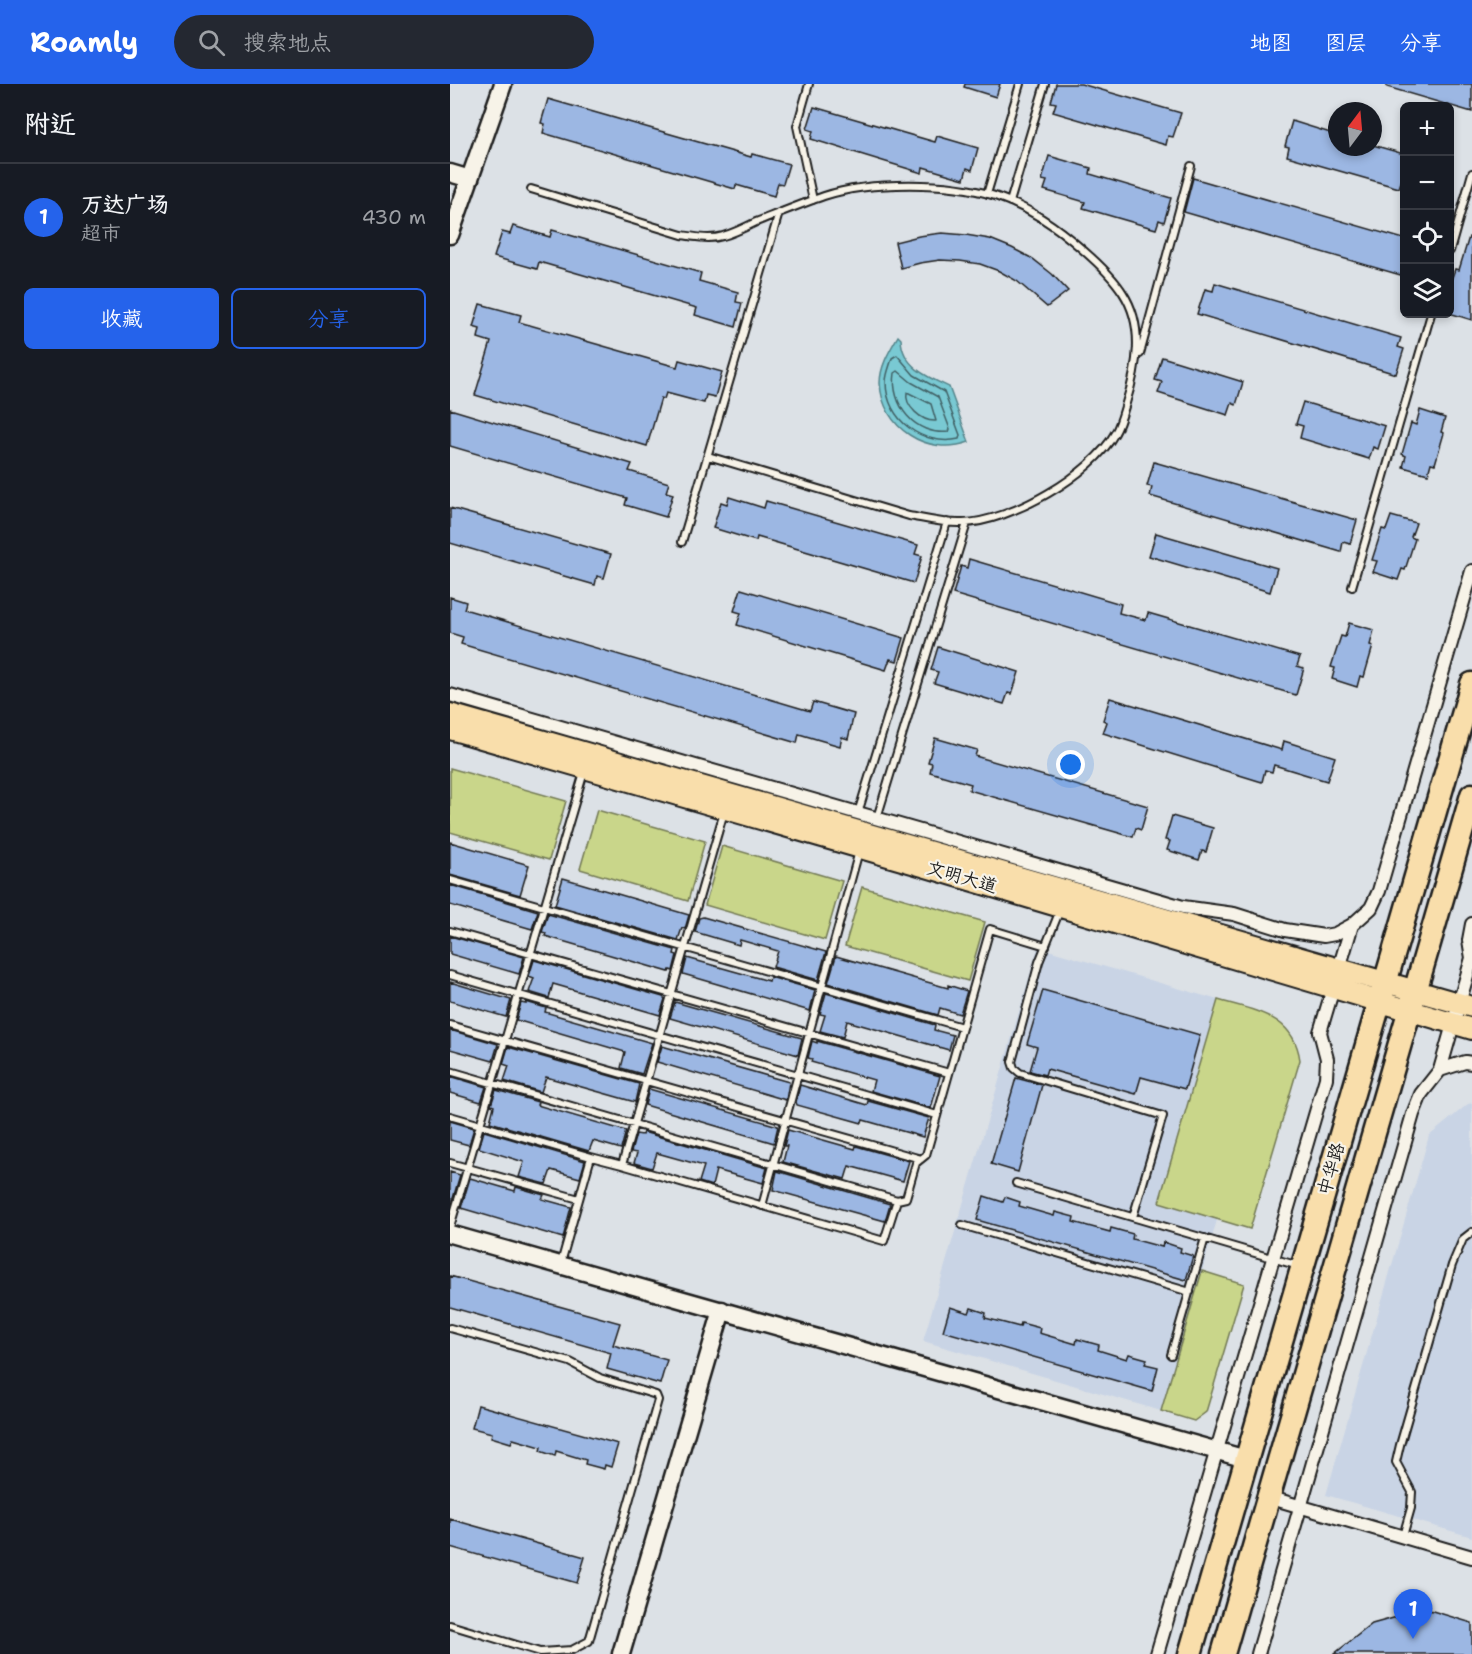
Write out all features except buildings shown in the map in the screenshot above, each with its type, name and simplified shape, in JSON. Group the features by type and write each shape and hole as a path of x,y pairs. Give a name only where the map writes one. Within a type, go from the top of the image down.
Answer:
{"highway":[{"name":"中华路","path":"1190,1654 1472,684"},
{"name":"中华路","path":"1223,1654 1472,795"}],"main road":[{"name":"文明大道","path":"450,714 1382,992 1412,1000 1465,1005"},
{"name":"文明大道","path":"450,729 1062,907 1336,978"},
{"name":"文明大道","path":"1412,1000 1463,1026"}],"street":[{"path":"450,235 503,84"},
{"path":"450,173 470,179"},
{"path":"450,694 1183,907 1234,914 1285,930 1324,936 1335,934 1352,925 1371,908 1379,891 1472,572"},
{"path":"1258,1654 1413,1114 1421,1094 1440,1070 1463,1026 1472,958 1469,939 1472,924"},
{"path":"1157,1654 1326,1078 1327,1059 1320,1032 1352,925"},
{"path":"1440,1070 1465,1062 1472,1063"},
{"path":"450,1234 1246,1459"},
{"path":"621,1654 722,1310"},
{"path":"1268,1497 1472,1557"}],"lane":[{"path":"809,84 797,126 813,200"},
{"path":"987,194 1020,84"},
{"path":"1010,202 1045,84"},
{"path":"708,456 909,516 947,522 967,523 988,519 1028,506 1055,490 1081,470 1115,434 1135,375 1191,166"},
{"path":"1454,234 1472,173"},
{"path":"531,189 682,235 702,237 721,237 827,195 869,188 906,185 939,186 987,194 1032,210 1059,228 1105,270 1124,295 1133,318 1138,349 1135,375"},
{"path":"682,542 779,213"},
{"path":"1352,587 1430,318"},
{"path":"858,813 947,522"},
{"path":"877,818 967,523"},
{"path":"450,1227 585,768"},
{"path":"622,1165 725,808"},
{"path":"762,1206 860,847"},
{"path":"450,880 962,1028"},
{"path":"1062,907 1039,962 1012,1062 1014,1068 1020,1073 1163,1116 1133,1217"},
{"path":"450,1071 897,1200 906,1198 916,1163 926,1155 990,929 1046,946"},
{"path":"450,931 949,1073"},
{"path":"450,975 937,1115"},
{"path":"450,1025 921,1159"},
{"path":"450,1116 884,1241 897,1200"},
{"path":"560,1265 591,1157"},
{"path":"450,1163 579,1199"},
{"path":"1016,1183 1302,1267"},
{"path":"962,1225 1190,1292"},
{"path":"1403,1536 1411,1508 1412,1492 1396,1462 1452,1265 1463,1239 1472,1232"},
{"path":"1171,1355 1205,1238"},
{"path":"450,1328 570,1362 600,1378 656,1395 658,1400 589,1641 572,1650 540,1652 450,1625"}],"shaded area":[{"path":"1038,947 1218,1000 1159,1202 1217,1220 1161,1411 923,1341"},
{"path":"1472,1103 1472,1537 1326,1495 1429,1136"}],"green space":[{"path":"450,768 566,801 549,860 450,832"},
{"path":"597,810 705,841 688,901 580,869"},
{"path":"722,846 842,881 825,940 705,905"},
{"path":"862,887 985,922 968,981 845,946"},
{"path":"1218,1000 1259,1012 1281,1024 1290,1033 1300,1060 1250,1229 1159,1202"},
{"path":"1202,1271 1244,1284 1206,1412 1194,1421 1161,1411"}],"water":[{"path":"898,336 906,356 917,369 949,387 969,442 953,446 923,442 898,425 889,413 883,399 880,377 886,358"}],"place":[{"name":"万达广场","path":"1413,1639"}]}
